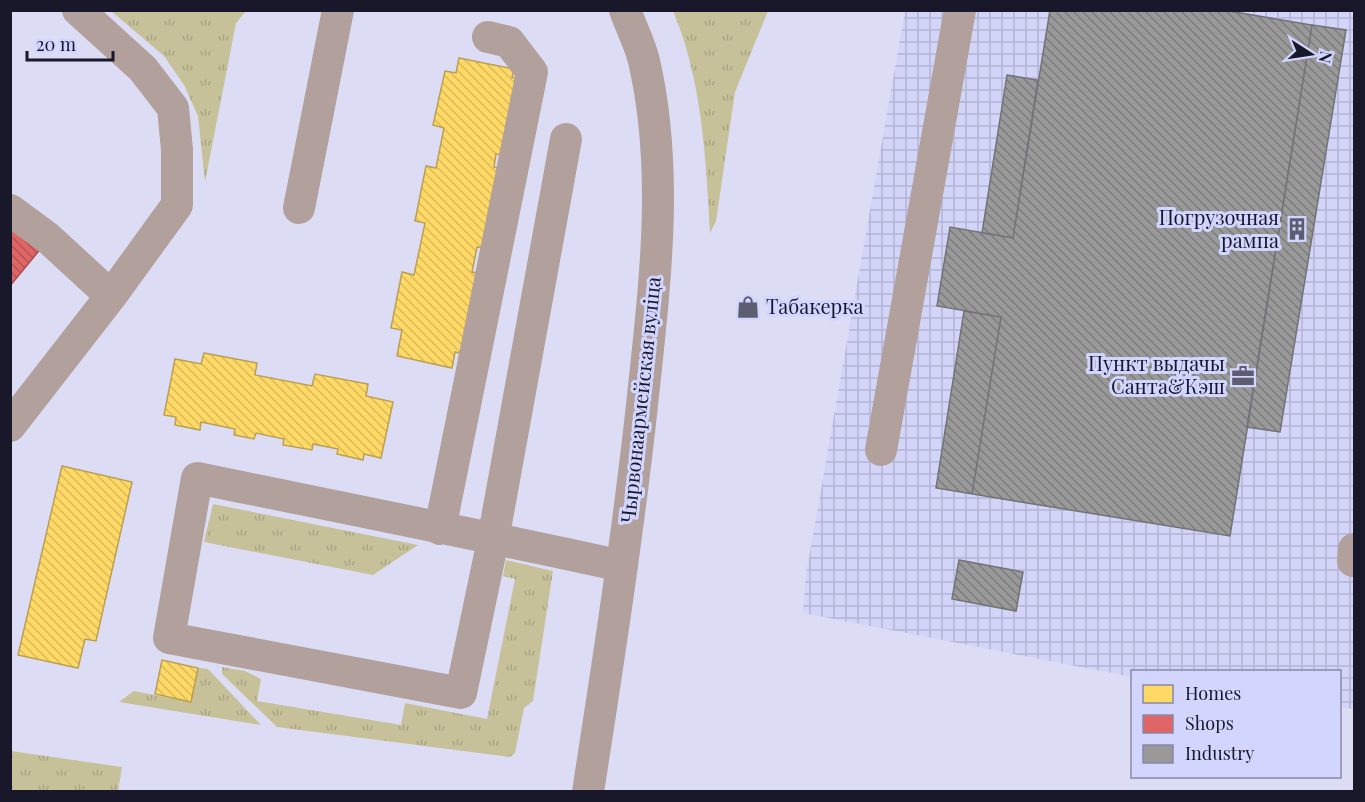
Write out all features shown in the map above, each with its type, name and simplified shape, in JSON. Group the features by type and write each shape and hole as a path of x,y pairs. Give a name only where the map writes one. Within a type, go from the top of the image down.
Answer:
{"street":[{"path":"10,426 111,296 177,205 177,150 173,108 143,69 78,10"},
{"path":"299,208 338,10"},
{"name":"Чырвонаармейская вуліца","path":"588,792 632,499 650,330 659,217 656,140 644,60 625,10"},
{"path":"881,450 960,10"},
{"path":"440,529 532,72 509,42 488,37"},
{"path":"566,139 493,540 461,693 169,638 197,478 493,540 622,566"},
{"path":"10,210 48,238 111,296"}],"shaded area":[{"path":"905,11 1354,11 1354,709 1341,707 1341,670 1131,670 1131,677 803,613 806,575"}],"green space":[{"path":"111,11 246,11 236,23 205,182 198,116 184,85 164,56"},
{"path":"673,11 768,11 735,92 716,221 710,233 701,120 690,64"},
{"path":"213,504 418,545 373,575 204,542"},
{"path":"506,560 553,571 533,701 524,708 515,753 510,757 277,727 222,674 222,667 245,671 261,679 257,701 401,725 405,703 487,719 515,579 503,576"},
{"path":"198,668 208,669 261,725 119,702 134,691 190,702"},
{"path":"11,751 122,767 118,791 11,791"}],"building: Homes":[{"path":"459,58 514,69 512,77 519,79 503,155 496,154 494,167 502,169 485,248 477,247 472,272 480,274 463,354 455,352 452,368 397,356 402,330 391,328 402,272 414,275 425,223 415,221 426,166 436,168 444,128 433,125 445,71 456,73"},
{"path":"204,353 257,363 255,375 312,386 315,374 368,384 366,396 393,402 381,458 364,454 363,460 337,454 338,449 313,444 312,450 283,445 284,439 256,433 254,439 234,435 235,429 201,422 200,430 175,425 176,417 164,415 175,359 201,364"},
{"path":"62,466 132,482 96,641 85,639 78,668 18,655"},
{"path":"162,660 198,668 191,702 155,694"}],"building: Shops":[{"path":"10,221 42,247 10,286"}],"building: Industry":[{"path":"1050,10 1223,10 1312,25 1230,536 972,494 1001,317 937,306 950,227 1013,238"},
{"name":"Погрузочная рампа","path":"1312,25 1346,30 1280,432 1247,427"},
{"path":"1007,75 1038,80 1013,238 982,233"},
{"path":"964,311 1001,317 972,494 936,488"},
{"path":"959,560 1023,572 1016,611 952,599"}],"place":[{"name":"Погрузочная рампа","path":"1297,229"},
{"name":"Табакерка","path":"748,307"},
{"name":"Пункт выдачы Санта&Кэш","path":"1243,376"}]}
